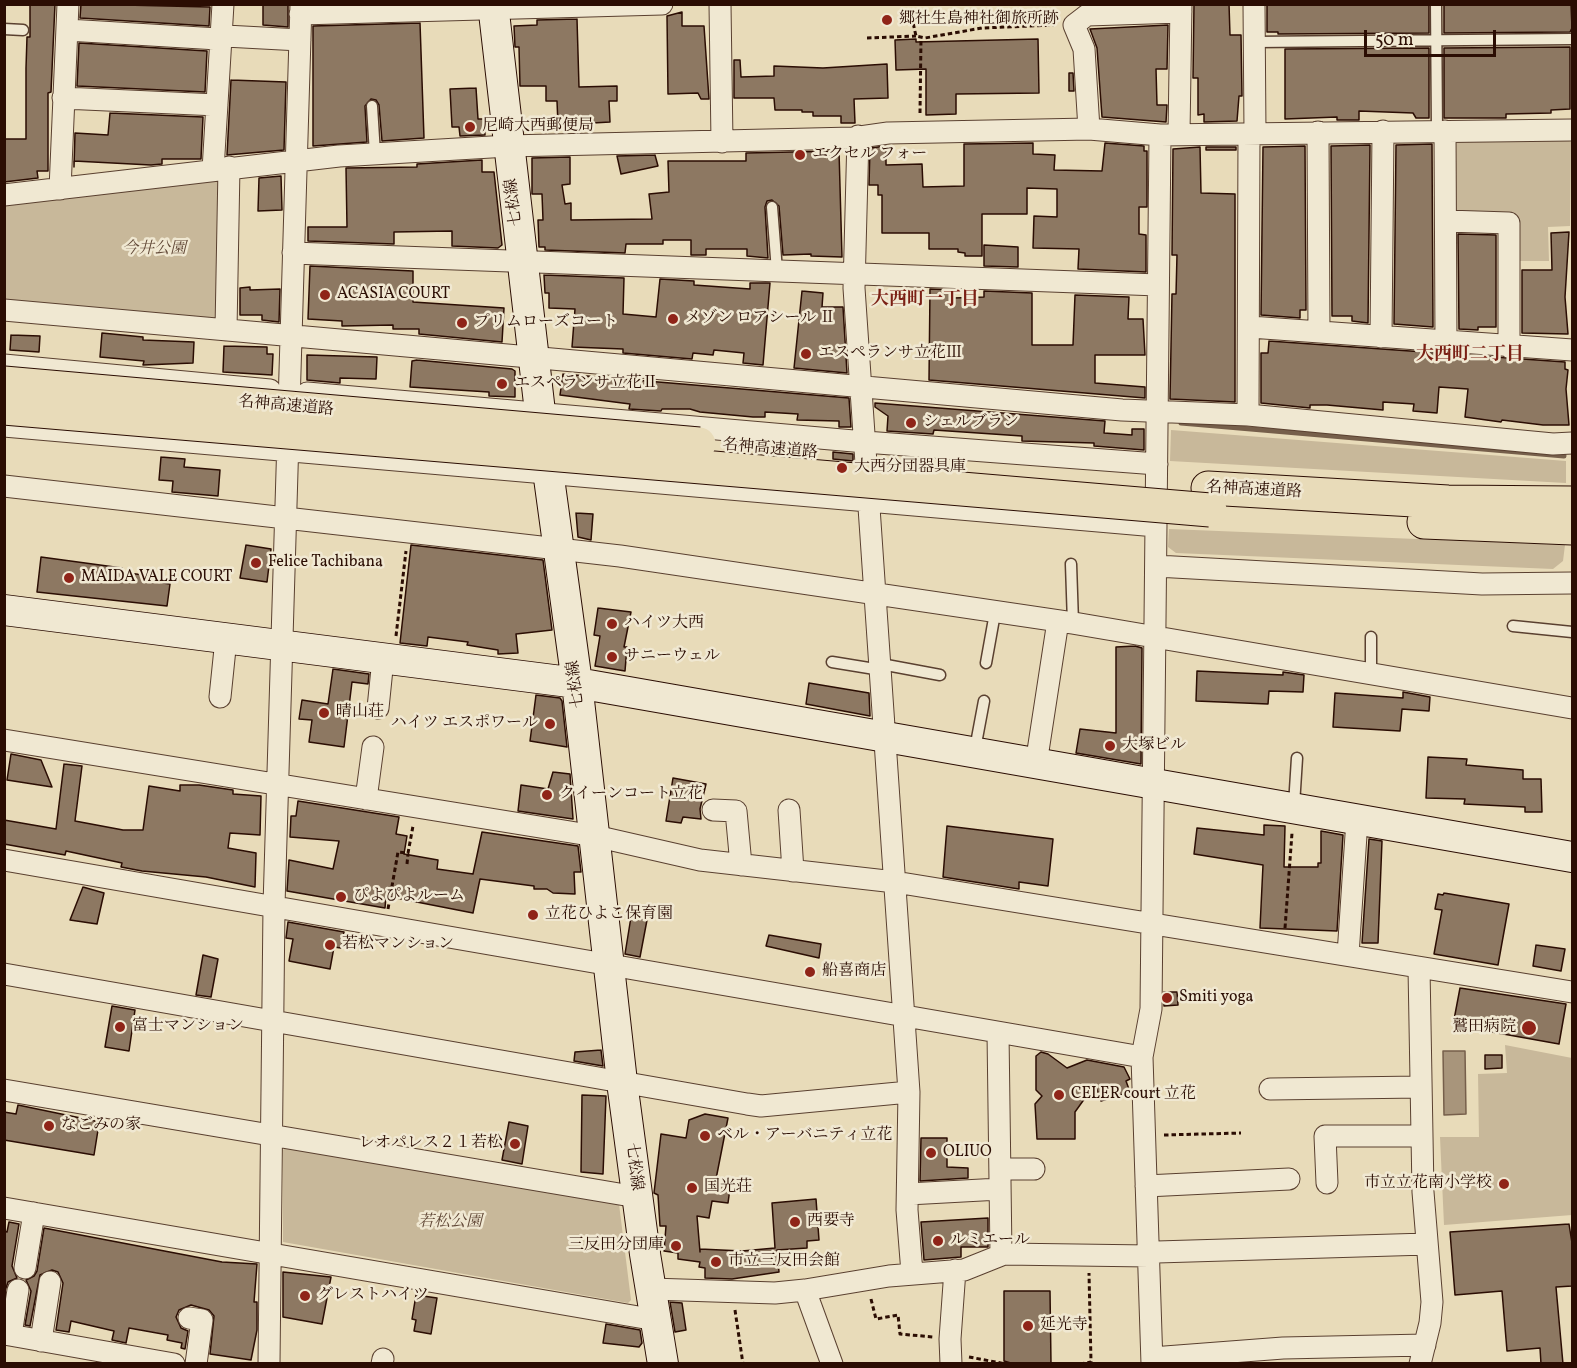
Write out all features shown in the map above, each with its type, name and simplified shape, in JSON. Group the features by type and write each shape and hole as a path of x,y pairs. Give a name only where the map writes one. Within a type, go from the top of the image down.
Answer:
{"highway":[{"name":"名神高速道路","path":"4,383 1496,526 1572,528"},
{"name":"名神高速道路","path":"4,408 1209,499 1572,503"}],"street":[{"path":"60,189 68,4"},
{"path":"223,4 217,105 226,330"},
{"path":"269,1364 274,906 300,9 662,4"},
{"path":"720,4 722,142"},
{"path":"1248,415 1254,4"},
{"name":"七松線","path":"493,7 521,262 577,683 622,1082 663,1364"},
{"path":"1089,129 1084,49 1074,25 1087,15 1181,8 1158,285 1151,1009 1142,1057 1152,1361 1283,1348 1422,1354 1432,1302 1420,1087 1419,968"},
{"path":"67,30 300,40"},
{"path":"63,98 217,105"},
{"path":"4,195 296,160 508,146 722,142 920,133 1089,129 1169,135 1572,130"},
{"path":"1381,337 1383,131"},
{"path":"1441,131 1446,221 1446,342"},
{"path":"1318,132 1319,332"},
{"path":"858,136 856,275 865,442 909,1092 908,1194 912,1273"},
{"path":"1446,221 1509,223 1509,347"},
{"path":"293,253 1158,285"},
{"path":"4,310 862,388 1157,411 1248,415 1553,444 1572,443"},
{"path":"1250,327 1572,350"},
{"path":"4,365 865,442 1156,464"},
{"path":"4,426 1156,526"},
{"path":"4,486 560,549 1066,622 1572,708"},
{"path":"1156,566 1482,584 1572,583"},
{"path":"4,610 577,683 1572,857"},
{"path":"1036,764 1066,622"},
{"path":"220,698 226,639"},
{"path":"378,708 388,659"},
{"path":"4,740 595,836 681,857 895,882 1572,992"},
{"path":"366,799 373,747"},
{"path":"713,810 736,811 741,865"},
{"path":"789,810 794,871"},
{"path":"1348,955 1357,820"},
{"path":"4,860 1142,1057"},
{"path":"4,974 761,1106 909,1092"},
{"path":"998,1033 1000,1255"},
{"path":"1270,1089 1420,1087"},
{"path":"4,1090 637,1197"},
{"path":"1327,1183 1325,1136 1422,1136"},
{"path":"908,1194 1000,1179 1034,1169"},
{"path":"1146,1186 1288,1179"},
{"path":"4,1208 656,1320"},
{"path":"25,1268 34,1213"},
{"path":"651,1289 776,1293 912,1273 964,1269 1000,1255 1149,1256 1157,1252 1427,1244"},
{"path":"951,1353 955,1270"},
{"path":"41,1341 50,1282"},
{"path":"18,1290 8,1335 174,1364"},
{"path":"805,1290 832,1364"},
{"path":"189,1318 202,1320 196,1364"}],"lane":[{"path":"1436,4 1441,131"},
{"path":"4,29 23,30"},
{"path":"1255,42 1572,39"},
{"path":"372,106 375,154"},
{"path":"772,207 777,271"},
{"path":"1066,622 1071,564"},
{"path":"986,663 995,613"},
{"path":"1513,626 1572,632"},
{"path":"1371,637 1371,674"},
{"path":"832,662 940,675"},
{"path":"974,753 984,701"},
{"path":"1294,808 1297,758"}],"path":[{"path":"909,9 919,36 920,133"},
{"path":"867,38 919,36 982,28 1074,25"},
{"path":"388,659 409,531"},
{"path":"407,864 416,807"},
{"path":"1283,945 1294,808"},
{"path":"385,926 398,852 408,853"},
{"path":"1144,1135 1241,1133"},
{"path":"1080,1364 1091,1362 1088,1254"},
{"path":"867,1280 876,1319 898,1315 900,1334 951,1353 1006,1364"},
{"path":"731,1291 743,1364"}],"green space":[{"path":"1564,138 1571,142 1570,226 1548,227 1549,261 1517,261 1517,218 1455,212 1451,143 1458,139"},
{"name":"今井公園","path":"220,178 220,322 5,304 4,202"},
{"path":"1171,430 1566,461 1566,483 1170,461"},
{"path":"1169,529 1565,545 1563,561 1553,569 1176,553 1168,547"},
{"path":"1505,1045 1572,1058 1572,1215 1444,1225 1440,1137 1479,1137 1478,1074 1507,1073"},
{"name":"若松公園","path":"288,1145 619,1204 631,1300 628,1303 283,1242 283,1150"}],"shaded area":[{"path":"1443,1051 1465,1051 1466,1114 1444,1115"}],"building":[{"path":"30,4 55,4 51,92 48,93 48,171 37,171 38,178 4,182 4,139 26,139 26,68 27,37 30,37"},
{"path":"81,4 210,7 209,26 80,18"},
{"path":"263,4 288,4 288,27 263,25"},
{"path":"1194,4 1229,4 1230,35 1241,35 1242,96 1239,96 1237,121 1204,122 1204,114 1198,115 1198,78 1193,78"},
{"path":"1267,4 1429,4 1429,33 1278,34 1278,32 1267,32"},
{"path":"1444,4 1571,4 1572,28 1570,32 1444,33"},
{"path":"682,12 682,26 704,26 709,99 701,99 698,93 668,94 667,16"},
{"path":"577,19 579,87 617,86 617,101 609,101 610,122 558,125 557,101 546,101 546,86 520,86 519,47 515,47 514,26 537,25 537,20"},
{"path":"420,23 424,138 382,141 379,105 376,100 371,99 365,106 367,142 313,146 313,26"},
{"path":"1168,25 1167,69 1156,69 1157,105 1167,105 1166,122 1102,117 1097,48 1090,29"},
{"path":"916,39 916,42 1038,39 1039,93 956,94 956,114 926,115 926,69 896,70 895,40"},
{"path":"79,43 207,51 205,92 77,86"},
{"path":"1570,47 1570,109 1551,110 1551,113 1506,114 1506,118 1444,118 1444,48"},
{"path":"1429,48 1429,118 1416,118 1413,113 1359,111 1359,120 1337,120 1337,117 1285,119 1285,49"},
{"path":"734,60 740,60 741,77 774,76 774,66 823,68 887,64 888,98 854,99 855,123 841,123 841,116 813,116 813,112 802,112 802,110 775,110 774,98 734,98"},
{"path":"1069,73 1073,73 1074,91 1069,91"},
{"path":"231,80 286,82 284,150 227,155"},
{"path":"476,88 478,119 484,119 485,135 460,136 459,127 452,127 450,89"},
{"path":"110,113 203,117 201,159 162,159 162,164 151,165 74,161 75,133 108,135"},
{"path":"1033,143 1033,154 1055,155 1054,170 1102,171 1105,143 1144,146 1144,151 1147,151 1147,207 1139,207 1139,234 1146,235 1146,272 1078,269 1079,249 1033,248 1034,216 1057,217 1057,189 1027,188 1027,214 982,214 982,256 965,256 965,253 958,252 958,249 929,249 929,233 882,233 882,195 878,195 878,185 869,185 870,148 886,146 886,165 922,164 923,187 964,186 964,144"},
{"path":"1432,144 1433,327 1394,324 1396,145"},
{"path":"1370,145 1368,323 1352,321 1352,316 1332,316 1331,146"},
{"path":"1305,146 1306,310 1300,310 1300,318 1261,315 1263,147"},
{"path":"1200,147 1201,193 1235,194 1235,402 1170,399 1172,294 1176,294 1177,255 1172,255 1173,149"},
{"path":"1206,147 1236,147 1236,150 1206,150"},
{"path":"839,151 842,257 811,256 811,254 783,255 779,206 772,200 767,201 765,207 768,258 747,256 747,249 706,249 706,255 691,255 691,240 663,240 663,244 626,244 625,253 545,250 545,247 539,247 538,220 543,220 542,194 532,194 532,158 570,157 570,184 562,185 565,204 571,203 571,220 652,219 649,194 669,192 668,161 746,161 746,153"},
{"path":"655,155 658,166 621,174 617,156"},
{"path":"482,160 482,172 494,172 502,245 498,248 452,246 452,231 394,232 394,244 308,241 308,227 347,227 346,168 417,167 417,164"},
{"path":"281,176 282,210 258,211 259,178"},
{"path":"1569,232 1565,297 1568,334 1522,333 1522,270 1552,270 1551,233"},
{"path":"1458,234 1496,235 1496,327 1478,327 1478,330 1459,329"},
{"path":"984,245 1018,247 1018,267 984,266"},
{"path":"310,266 413,271 413,302 504,308 502,342 419,334 419,329 393,329 393,325 342,326 342,321 308,319"},
{"path":"544,275 624,278 623,314 656,317 660,279 694,281 694,285 750,289 750,283 770,283 763,365 743,363 744,353 714,350 713,355 693,353 692,359 623,353 623,349 572,347 575,309 549,308 549,293 545,293"},
{"path":"250,287 250,290 280,289 279,322 262,320 262,315 240,315 240,288"},
{"path":"930,289 955,290 954,298 984,297 984,291 1032,293 1032,345 1073,345 1075,295 1129,297 1128,319 1143,319 1145,355 1095,355 1095,383 1145,387 1145,398 929,380"},
{"path":"802,291 823,293 822,307 843,307 847,373 794,368"},
{"path":"102,333 143,337 143,340 194,342 193,363 143,365 144,361 100,357"},
{"path":"11,335 40,336 39,352 10,350"},
{"path":"1269,341 1565,362 1565,369 1568,370 1566,389 1569,425 1543,425 1502,420 1501,422 1465,417 1468,389 1439,387 1437,413 1413,411 1414,404 1383,402 1383,410 1327,405 1310,405 1310,408 1261,403 1261,353 1268,353"},
{"path":"224,346 267,347 267,354 273,354 272,375 223,372"},
{"path":"307,355 377,357 376,379 340,378 340,383 307,380"},
{"path":"412,361 512,369 515,371 515,397 489,396 489,392 410,387"},
{"path":"563,374 849,398 851,427 839,427 839,421 797,420 798,414 765,412 765,417 753,417 690,409 662,409 661,411 629,409 630,404 560,395"},
{"path":"875,403 1105,421 1104,433 1132,435 1132,429 1144,429 1144,450 1094,446 1094,443 1022,441 1022,436 934,430 933,434 887,431 888,416 875,407"},
{"path":"833,452 853,454 853,461 833,459"},
{"path":"161,457 185,459 184,467 220,470 218,496 172,492 173,481 159,480"},
{"path":"576,513 593,514 591,540 578,537"},
{"name":"Felice Tachibana","path":"246,545 271,549 267,582 240,578"},
{"path":"411,545 543,560 552,630 516,634 518,653 498,654 498,650 467,645 468,642 428,637 427,646 400,643"},
{"path":"41,557 122,568 122,572 164,578 163,583 170,584 167,606 37,592"},
{"path":"598,608 631,612 624,647 627,647 625,671 595,666 600,636 594,635"},
{"path":"1116,647 1142,648 1141,764 1076,753 1080,729 1116,733"},
{"path":"333,669 369,674 368,684 352,682 344,747 309,742 312,720 299,719 302,700 328,704"},
{"path":"1197,671 1283,675 1283,672 1304,675 1303,692 1269,691 1268,704 1196,701"},
{"path":"809,683 869,693 870,716 806,704"},
{"path":"1403,692 1430,697 1429,711 1402,709 1400,731 1333,727 1335,693 1403,698"},
{"name":"ハイツ エスポワール","path":"536,695 560,698 562,701 567,747 530,741"},
{"path":"11,754 41,760 52,787 7,780"},
{"path":"1428,757 1467,759 1466,765 1523,770 1523,779 1541,779 1542,812 1525,812 1525,807 1464,804 1465,799 1426,798"},
{"path":"64,764 82,766 75,821 123,830 143,830 149,786 180,791 180,785 199,785 233,790 233,794 261,796 260,835 230,833 228,848 256,853 255,887 206,877 121,867 122,863 66,851 65,855 4,844 4,820 56,829"},
{"name":"クイーンコート立花","path":"553,772 570,774 573,819 518,811 521,785 548,789"},
{"path":"673,778 706,784 700,809 701,819 683,817 681,823 666,821"},
{"path":"298,801 399,817 396,834 407,836 404,854 438,860 437,869 473,874 482,832 578,846 581,872 574,872 575,894 553,893 547,889 534,889 534,886 480,879 473,913 386,896 385,908 287,891 289,860 333,869 339,841 290,837 291,816 296,816"},
{"path":"1264,825 1285,826 1284,867 1318,867 1318,863 1321,863 1321,831 1343,835 1337,931 1260,928 1263,865 1194,854 1197,828 1264,835"},
{"path":"947,826 1053,839 1048,886 1019,882 1019,889 943,877"},
{"path":"1369,839 1382,841 1378,943 1362,943"},
{"path":"83,887 104,893 97,924 70,920"},
{"path":"1444,893 1509,904 1498,965 1434,954 1442,910 1435,909 1438,894 1443,895"},
{"path":"631,917 647,920 640,957 625,954"},
{"name":"若松マンション","path":"288,922 344,932 341,948 334,947 330,969 289,961 293,939 286,938"},
{"path":"769,935 821,944 819,958 766,946"},
{"path":"1536,945 1565,949 1561,971 1533,966"},
{"path":"203,955 218,959 211,997 196,995"},
{"path":"1460,988 1566,1004 1559,1044 1453,1025"},
{"path":"1164,992 1177,992 1178,1005 1164,1006"},
{"name":"富士マンション","path":"112,1006 135,1010 129,1051 105,1047"},
{"path":"601,1050 603,1066 574,1061 575,1052"},
{"name":"CELER court 立花","path":"1041,1052 1048,1054 1067,1068 1087,1060 1124,1067 1130,1079 1126,1081 1130,1092 1101,1101 1095,1084 1075,1112 1075,1139 1037,1139 1035,1104 1042,1096 1036,1090 1036,1056"},
{"path":"1485,1055 1502,1055 1502,1068 1485,1069"},
{"path":"582,1095 606,1096 603,1174 581,1172"},
{"name":"なごみの家","path":"18,1105 95,1121 93,1129 98,1130 94,1155 4,1140 4,1112 16,1114"},
{"path":"705,1114 728,1118 716,1179 731,1181 728,1203 712,1201 709,1218 697,1216 700,1252 700,1249 742,1251 775,1248 772,1203 816,1199 819,1240 807,1241 807,1248 777,1250 779,1272 732,1279 705,1278 705,1268 699,1267 700,1262 678,1259 678,1253 664,1251 666,1226 660,1226 658,1195 654,1193 661,1134 686,1138 689,1120"},
{"name":"レオパレス２１若松","path":"509,1122 528,1126 522,1164 502,1160"},
{"name":"OLIUO","path":"921,1138 947,1138 947,1167 968,1168 968,1178 920,1181"},
{"name":"ルミエール","path":"988,1218 988,1247 961,1247 961,1257 924,1260 921,1222"},
{"path":"9,1222 19,1224 12,1266 17,1278 8,1282 4,1294 4,1231 7,1232"},
{"path":"1569,1224 1572,1243 1572,1286 1556,1287 1563,1364 1541,1364 1540,1348 1507,1351 1502,1291 1455,1295 1450,1232"},
{"path":"44,1228 222,1262 257,1264 254,1302 257,1302 257,1330 251,1360 210,1354 214,1316 209,1310 191,1305 179,1310 176,1317 181,1328 188,1331 185,1349 181,1348 182,1343 167,1340 168,1335 129,1328 126,1343 112,1340 114,1331 71,1321 69,1332 56,1330 63,1283 58,1272 52,1270 40,1275 30,1326 25,1325 31,1291 26,1280 34,1276 37,1271"},
{"name":"グレストハイツ","path":"283,1272 331,1277 322,1324 283,1317"},
{"name":"延光寺","path":"1004,1291 1050,1291 1051,1364 1014,1364 1004,1361"},
{"path":"416,1295 437,1298 431,1334 414,1331 416,1320 412,1319"},
{"path":"670,1302 682,1303 686,1330 675,1332"},
{"path":"606,1324 640,1330 642,1343 639,1347 603,1343"}],"waterway":[{"path":"1181,423 1564,456"}],"place":[{"name":"郷社生島神社御旅所跡","path":"887,20"},
{"name":"尼崎大西郵便局","path":"470,127"},
{"name":"エクセル フォー","path":"800,155"},
{"name":"ACASIA COURT","path":"325,295"},
{"name":"メゾン ロアシール Ⅱ","path":"673,319"},
{"name":"プリムローズコート","path":"462,323"},
{"name":"エスペランサ立花Ⅲ","path":"806,354"},
{"name":"エスペランサ立花Ⅱ","path":"502,384"},
{"name":"シェルブラン","path":"911,423"},
{"name":"大西分団器具庫","path":"842,468"},
{"name":"Felice Tachibana","path":"256,563"},
{"name":"MAIDA VALE COURT","path":"69,578"},
{"name":"ハイツ大西","path":"612,624"},
{"name":"サニーウェル","path":"612,657"},
{"name":"晴山荘","path":"324,713"},
{"name":"ハイツ エスポワール","path":"550,724"},
{"name":"大塚ビル","path":"1110,746"},
{"name":"クイーンコート立花","path":"547,795"},
{"name":"ぴよぴよルーム","path":"341,897"},
{"name":"立花ひよこ保育園","path":"533,915"},
{"name":"若松マンション","path":"330,945"},
{"name":"船喜商店","path":"810,972"},
{"name":"Smiti yoga","path":"1167,998"},
{"name":"富士マンション","path":"120,1027"},
{"name":"鷲田病院","path":"1529,1028"},
{"name":"CELER court 立花","path":"1059,1095"},
{"name":"なごみの家","path":"49,1126"},
{"name":"ベル・アーバニティ立花","path":"705,1136"},
{"name":"レオパレス２１若松","path":"515,1144"},
{"name":"OLIUO","path":"931,1153"},
{"name":"市立立花南小学校","path":"1504,1184"},
{"name":"国光荘","path":"692,1188"},
{"name":"西要寺","path":"795,1222"},
{"name":"ルミエール","path":"938,1241"},
{"name":"三反田分団庫","path":"676,1246"},
{"name":"市立三反田会館","path":"716,1262"},
{"name":"グレストハイツ","path":"305,1296"},
{"name":"延光寺","path":"1028,1326"}],"district":[{"name":"大西町一丁目","path":"925,301"},
{"name":"大西町二丁目","path":"1470,356"}]}
